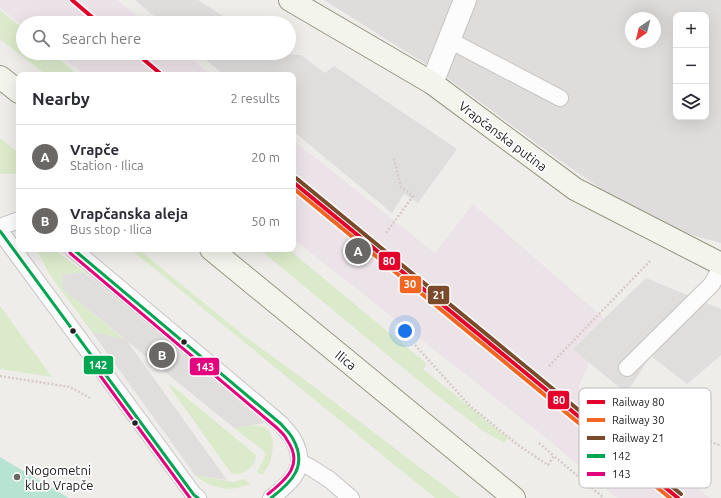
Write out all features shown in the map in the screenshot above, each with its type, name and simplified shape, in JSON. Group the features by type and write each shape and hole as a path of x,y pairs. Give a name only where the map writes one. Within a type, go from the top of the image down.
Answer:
{"street":[{"name":"Vrapčanska putina","path":"290,0 432,83 575,189 721,266"},
{"path":"432,83 465,0"},
{"path":"0,77 16,90"},
{"name":"Ilica","path":"215,252 514,498"}],"lane":[{"path":"449,40 560,98"},
{"path":"0,228 16,221"},
{"path":"0,231 189,489 198,498"},
{"path":"76,252 281,424 293,438 298,449 300,462 296,474 287,486 271,498"},
{"path":"627,368 712,284 721,266"},
{"path":"300,462 314,469 330,480 352,498"}],"path":[{"path":"386,233 414,196 401,187 394,159"},
{"path":"549,366 653,258"},
{"path":"415,345 470,406 518,445 548,465 554,456"},
{"path":"0,376 70,387 90,399"},
{"path":"711,442 721,446"},
{"path":"538,443 579,477"},
{"path":"592,488 604,498"}],"shaded area":[{"path":"0,0 117,0 137,16 16,16 16,21 0,8"},
{"path":"135,0 198,0 223,16 154,16"},
{"path":"324,0 721,0 721,243 681,232 617,200 446,77"},
{"path":"296,55 301,55 325,73 334,66 457,149 418,203 404,194 392,213 296,133 296,72 220,72 206,60 296,60"},
{"path":"67,60 193,60 207,72 81,72"},
{"path":"296,142 435,253 473,204 607,321 578,388 579,466 550,441 296,241"},
{"path":"86,273 265,423 234,428 127,341 227,480 195,475 92,332 125,339 63,289 62,274"},
{"path":"646,278 721,309 721,355 687,384 651,356 629,388 620,388 573,349"},
{"path":"605,488 698,488 710,498 617,498"}],"green space":[{"path":"0,10 16,23 16,52 0,39"},
{"path":"27,60 60,60 74,72 42,72"},
{"path":"0,138 16,151 16,174 0,174"},
{"path":"38,252 57,252 86,273 62,274 63,289 125,340 92,332 48,272"},
{"path":"134,252 142,252 247,338 313,386 460,498 435,498"},
{"path":"263,252 292,252 427,364 423,369 508,438 504,443 482,430 430,390"},
{"path":"0,306 52,377 0,369"},
{"path":"170,384 255,454 256,458 248,470 240,474 231,473 169,386"},
{"path":"250,425 266,428 271,435 273,445 272,456 269,465 262,475 257,472 265,457 264,451 234,428"},
{"name":"Nogometni klub Vrapče","path":"0,457 69,498 0,498"},
{"path":"195,475 233,482 244,479 251,484 238,488 226,489 204,482"}],"rail line":[{"name":"80","path":"72,0 91,16"},
{"name":"80","path":"144,60 158,72"},
{"name":"21","path":"296,178 579,410"},
{"name":"80","path":"296,184 579,417"},
{"name":"30","path":"296,190 579,423"},
{"name":"30","path":"658,488 670,498"},
{"name":"80","path":"666,488 678,498"},
{"name":"21","path":"674,488 681,494"}],"transit line":[{"name":"142","path":"0,231 194,495 198,498"},
{"name":"142","path":"77,252 281,424 289,433 293,439 299,457 296,473 285,486 271,498"},
{"name":"143","path":"70,253 284,435 292,449 294,456 293,464 287,477 268,494"},
{"name":"143","path":"99,374 190,498"}],"place":[{"name":"Vrapče","path":"358,251"},
{"name":"Vrapčanska aleja","path":"162,355"},
{"name":"Nogometni klub Vrapče","path":"17,477"}]}
